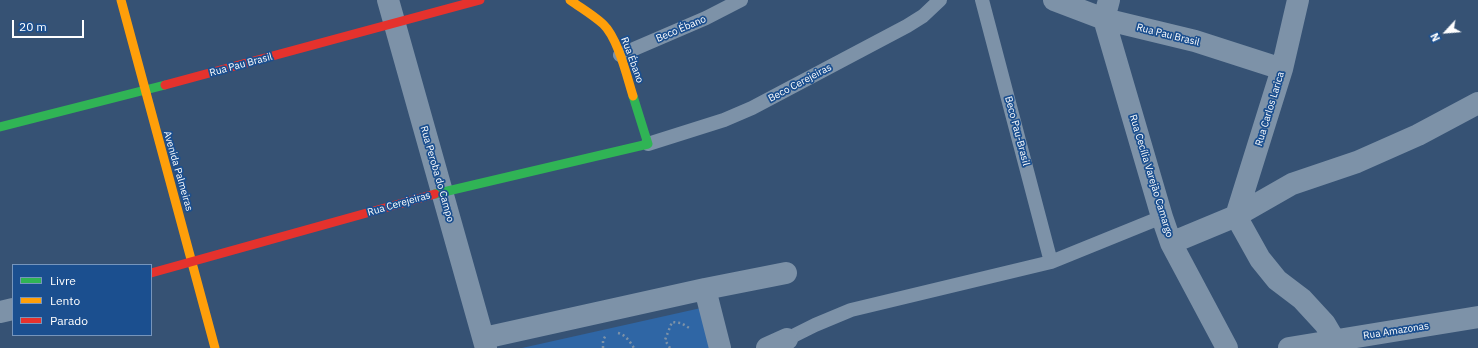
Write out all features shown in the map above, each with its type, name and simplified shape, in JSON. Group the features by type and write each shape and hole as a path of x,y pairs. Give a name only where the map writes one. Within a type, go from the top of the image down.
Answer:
{"street":[{"name":"Avenida Palmeiras","path":"121,0 144,92 215,348"},
{"name":"Rua Peroba do Campo","path":"388,0 485,343"},
{"name":"Rua Pau Brasil","path":"0,127 144,92 480,0"},
{"name":"Rua Ébano","path":"570,0 604,24 611,35 620,55 648,144"},
{"name":"Rua Pau Brasil","path":"1054,0 1106,10 1282,69"},
{"name":"Rua Carlos Larica","path":"1236,216 1282,69 1298,0"},
{"name":"Rua Cecília Varejão Camargo","path":"1106,10 1162,217 1171,243 1226,348"},
{"path":"1171,243 1236,216 1292,184 1357,162 1418,135 1478,102"},
{"name":"Rua Cerejeiras","path":"152,273 443,192 648,144"},
{"path":"1236,216 1260,259 1278,280 1302,299 1325,324 1335,341"},
{"path":"485,343 705,289 786,273"},
{"path":"705,289 718,339"},
{"path":"0,312 12,309"},
{"name":"Rua Amazonas","path":"1289,348 1477,318"},
{"path":"767,348 787,340"}],"lane":[{"name":"Beco Ébano","path":"620,55 706,18 741,0"},
{"name":"Beco Cerejeiras","path":"648,144 724,120 752,108 907,26 923,16 940,0"},
{"name":"Beco Pau-Brasil","path":"982,0 1051,262"},
{"path":"787,340 815,325 851,310 1051,262 1162,217"}],"path":[{"path":"670,348 665,340 672,322 681,323 699,333 718,339"},
{"path":"615,332 622,334 634,348"},
{"path":"603,348 603,340 606,334 611,333"}],"shaded area":[{"path":"701,308 709,348 522,348"}],"traffic: fast":[{"path":"0,127 165,85"},
{"path":"435,194 648,144 633,96"}],"traffic: slow":[{"path":"121,0 215,348"},
{"path":"570,0 603,24 608,30 618,48 633,96"}],"traffic: jam":[{"path":"165,85 480,0"},
{"path":"152,273 435,194"}]}
